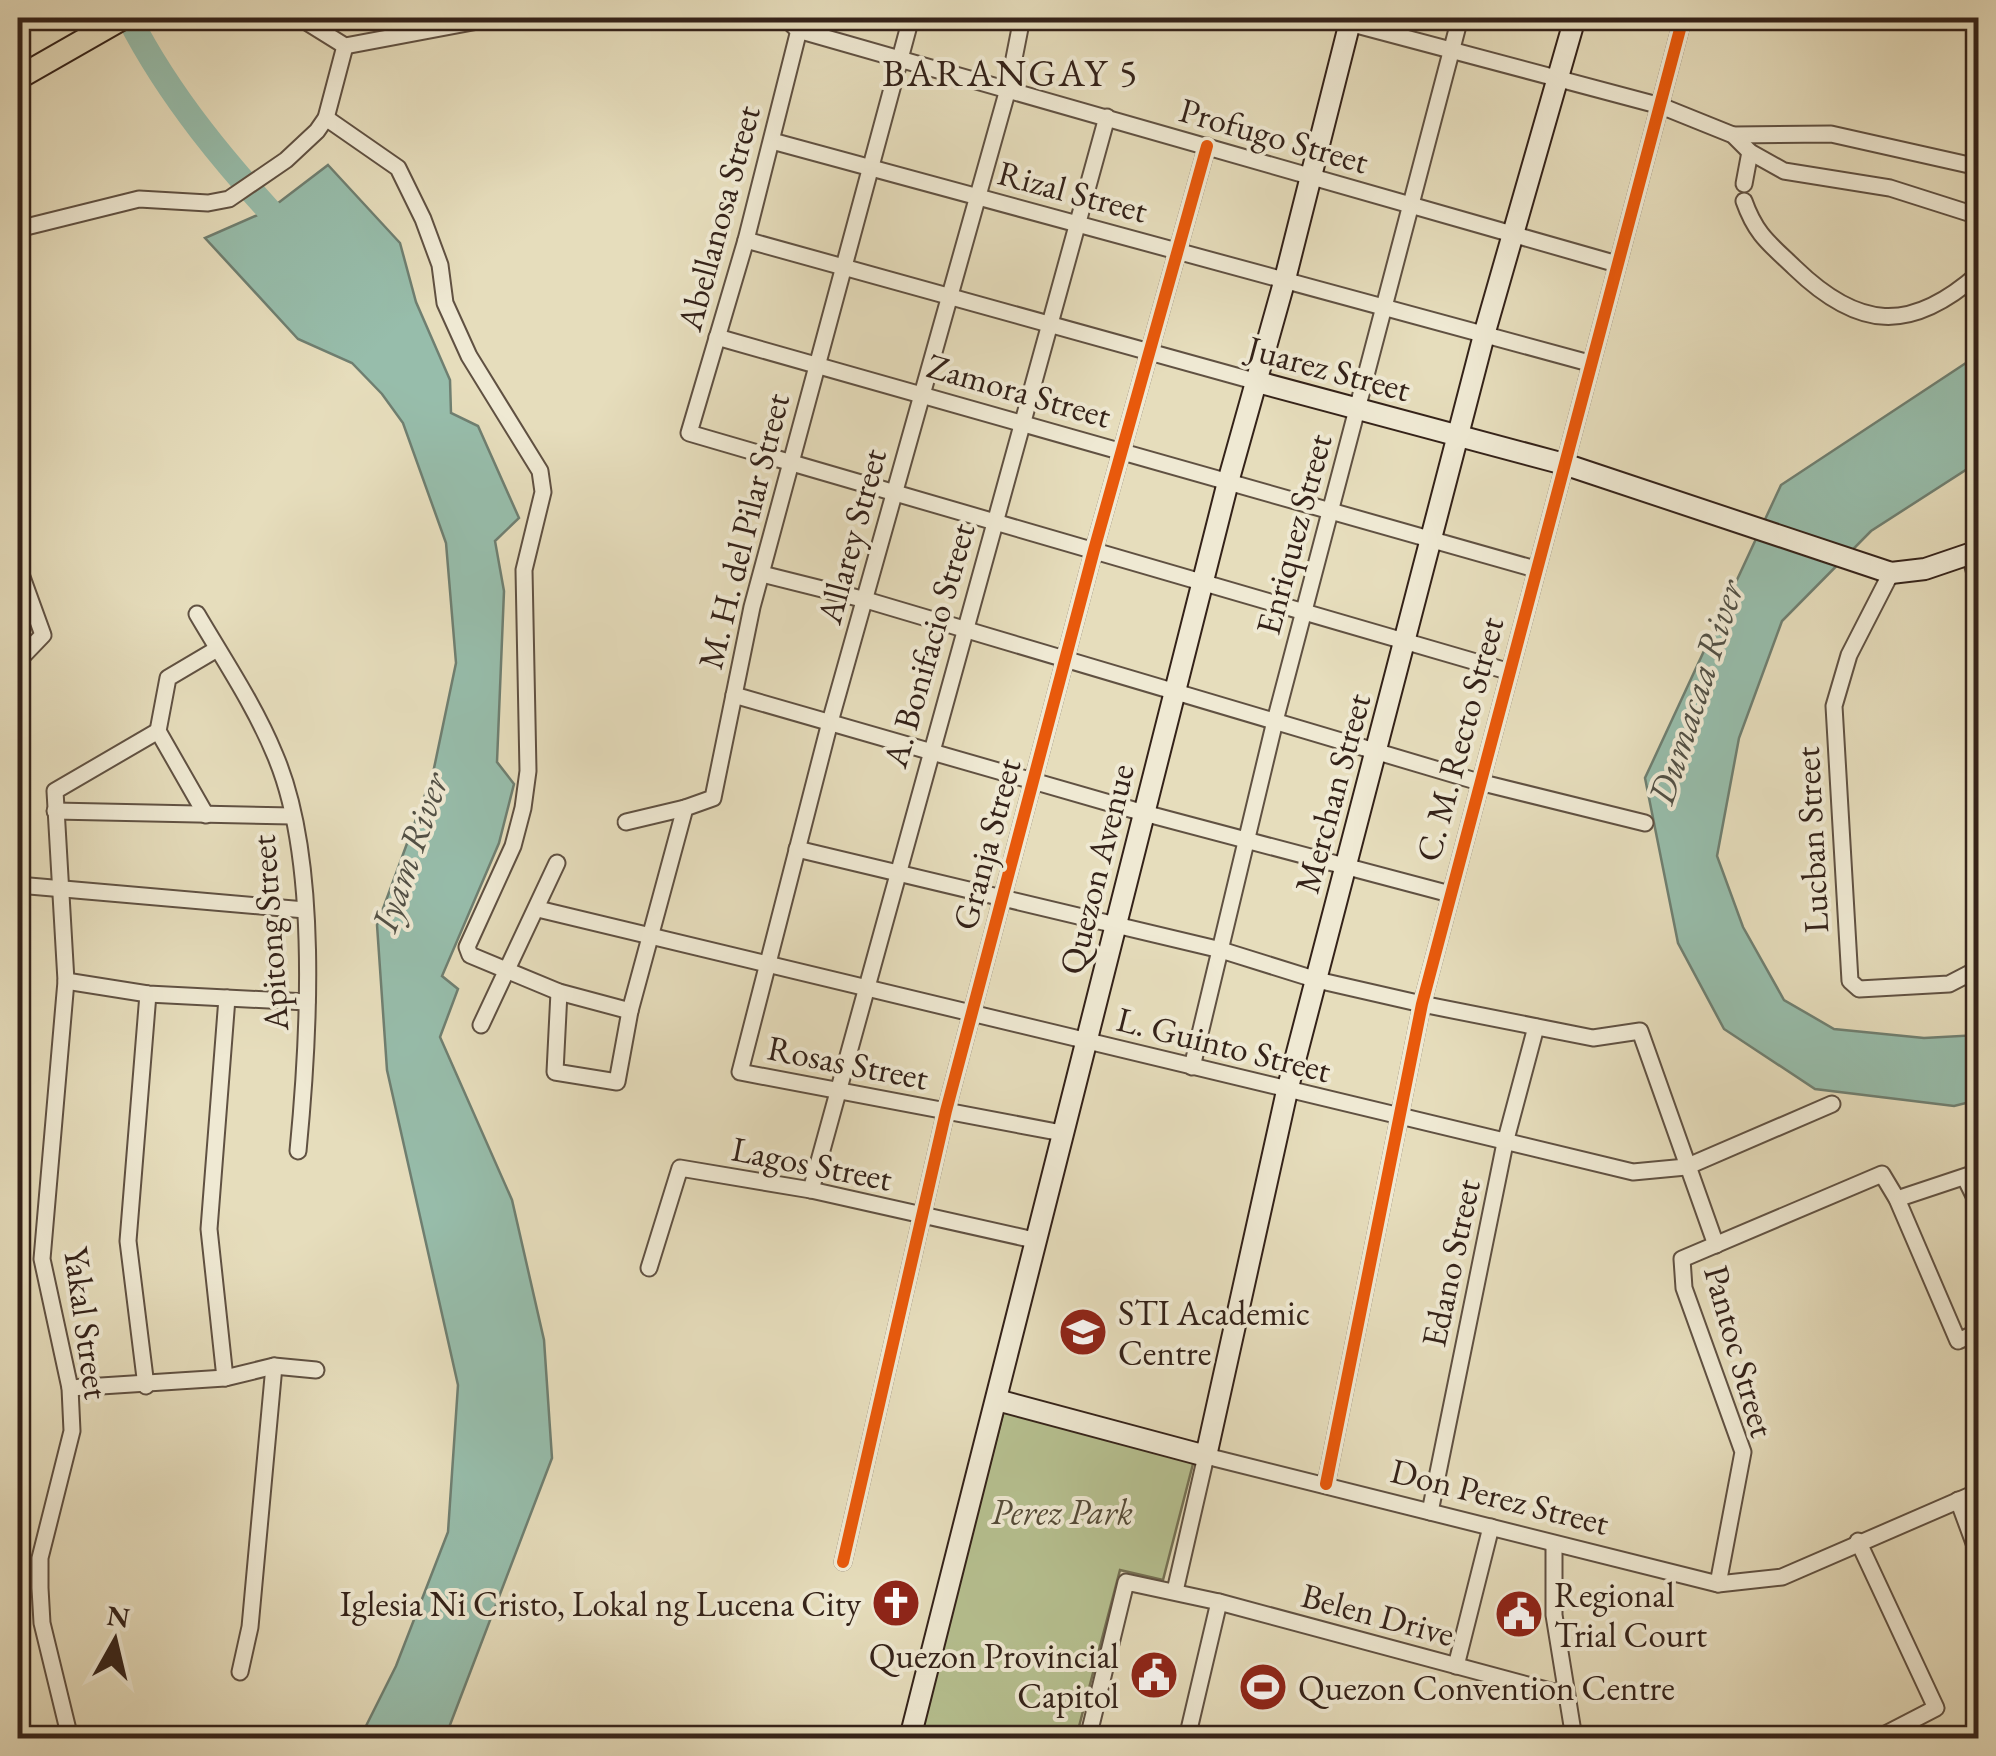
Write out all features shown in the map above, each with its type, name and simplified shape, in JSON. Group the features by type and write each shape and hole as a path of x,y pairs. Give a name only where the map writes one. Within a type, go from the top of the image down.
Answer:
{"main road":[{"path":"19,72 123,18"},
{"name":"Merchan Street","path":"1206,1456 1287,1091 1484,334 1575,18"},
{"name":"Quezon Avenue","path":"910,1738 1202,582 1350,20"},
{"name":"Juarez Street","path":"1254,382 1564,464 1891,573"},
{"path":"1891,573 1974,553"},
{"name":"Don Perez Street","path":"997,1400 1206,1456"}],"street":[{"path":"300,18 345,46 494,18"},
{"path":"786,18 800,24"},
{"name":"M. H. del Pilar Street","path":"686,808 714,798 734,695 790,460 911,18"},
{"name":"Allarey Street","path":"740,1072 830,722 1008,89 1022,18"},
{"name":"Enriquez Street","path":"1192,1067 1275,721 1460,18"},
{"name":"C. M. Recto Street","path":"1326,1484 1422,1004 1534,569 1683,18"},
{"path":"1350,20 1661,106 1733,135 1831,134 1978,167"},
{"name":"Profugo Street","path":"800,24 901,59 1616,264"},
{"name":"Abellanosa Street","path":"790,460 689,433 746,240 800,24"},
{"path":"18,229 139,199 208,204 236,196 286,160 326,118 345,46"},
{"name":"A. Bonifacio Street","path":"811,1190 1106,116"},
{"path":"326,118 398,168 423,219 440,265 445,303 469,356 540,471 543,492 524,570 528,771 523,808 513,846 467,947 470,955 558,992 630,1011"},
{"path":"1733,135 1750,152 1784,170 1890,188 1978,216"},
{"name":"Rizal Street","path":"772,141 1589,363"},
{"name":"Granja Street","path":"843,1562 946,1111 1094,550 1207,146"},
{"path":"1744,184 1750,152"},
{"path":"1744,202 1755,232 1806,280 1855,314 1899,316 1978,274"},
{"name":"Juarez Street","path":"746,240 1254,382"},
{"name":"Zamora Street","path":"717,337 1534,569"},
{"path":"790,460 1507,671"},
{"path":"1974,553 1978,585"},
{"path":"18,567 43,635 18,661"},
{"name":"Lucban Street","path":"1891,573 1849,655 1834,706 1850,981 1859,989 1950,984 1978,969"},
{"path":"762,574 1066,658 1479,782 1645,823"},
{"name":"Apitong Street","path":"197,614 276,758 292,816 305,910 306,1002 298,1151"},
{"path":"206,816 158,730 168,678 217,649"},
{"path":"734,695 1144,813 1450,894"},
{"name":"Yakal Street","path":"70,1738 42,1623 40,1558 72,1432 70,1388 42,1260 66,981 55,791 158,730"},
{"path":"558,992 555,1072 617,1082 630,1011 686,808 626,822"},
{"path":"55,810 292,816"},
{"path":"796,849 1221,950 1317,980 1422,1004 1593,1038 1640,1031 1716,1245"},
{"path":"480,1025 557,862"},
{"path":"18,885 58,892 305,910"},
{"name":"L. Guinto Street","path":"538,909 650,939 869,987 1633,1172 1686,1167 1832,1104"},
{"path":"66,981 148,994 306,1002"},
{"path":"146,1386 128,1240 148,994"},
{"path":"225,1378 209,1229 227,998"},
{"name":"Edano Street","path":"1430,1512 1506,1142 1536,1027"},
{"name":"Rosas Street","path":"740,1072 1062,1133"},
{"name":"Lagos Street","path":"650,1268 680,1168 811,1190 1034,1240"},
{"name":"Pantoc Street","path":"1718,1584 1743,1452 1684,1288 1682,1259 1882,1174 1898,1199"},
{"path":"1978,1204 1972,1175 1898,1199 1958,1342 1978,1332"},
{"path":"70,1388 225,1378 274,1366 316,1370"},
{"path":"240,1672 250,1627 274,1366"},
{"name":"Don Perez Street","path":"1206,1456 1718,1584 1782,1576 1858,1540 1978,1492"},
{"name":"Merchan Street","path":"1175,1591 1206,1456"},
{"path":"1958,1500 1978,1554"},
{"path":"1456,1666 1491,1527"},
{"path":"1858,1540 1936,1708 1878,1738"},
{"path":"1554,1544 1554,1615 1574,1738"},
{"name":"Belen Drive","path":"1088,1738 1126,1582 1219,1602 1565,1695"},
{"path":"1187,1738 1219,1602"}],"green space":[{"name":"Perez Park","path":"1004,1410 1194,1460 1163,1580 1120,1570 1076,1738 918,1738"}],"water":[{"path":"328,165 400,243 416,302 450,380 451,413 478,426 519,518 495,541 504,591 497,762 514,784 499,843 442,976 458,989 440,1037 512,1200 544,1340 552,1458 445,1738 360,1738 396,1666 448,1532 458,1385 387,1070 377,925 433,773 456,663 446,543 403,423 382,394 352,363 298,339 205,238 269,210"},
{"name":"Dumacaa River","path":"1978,355 1978,462 1871,531 1782,621 1739,738 1717,856 1743,927 1784,1000 1834,1029 1924,1038 1978,1035 1978,1100 1954,1106 1815,1089 1724,1029 1678,943 1645,778 1781,485"}],"waterway":[{"name":"Iyam River","path":"129,18 202,131 290,233"}],"cycle path":[{"path":"1326,1484 1422,1004 1683,18"},
{"path":"843,1562 946,1111 1094,550 1207,146"}],"place":[{"name":"STI Academic Centre","path":"1083,1332"},
{"name":"Iglesia Ni Cristo, Lokal ng Lucena City","path":"896,1603"},
{"name":"Regional Trial Court","path":"1519,1614"},
{"name":"Quezon Provincial Capitol","path":"1154,1675"},
{"name":"Quezon Convention Centre","path":"1263,1687"}],"district":[{"name":"BARANGAY 5","path":"1011,72"}]}
